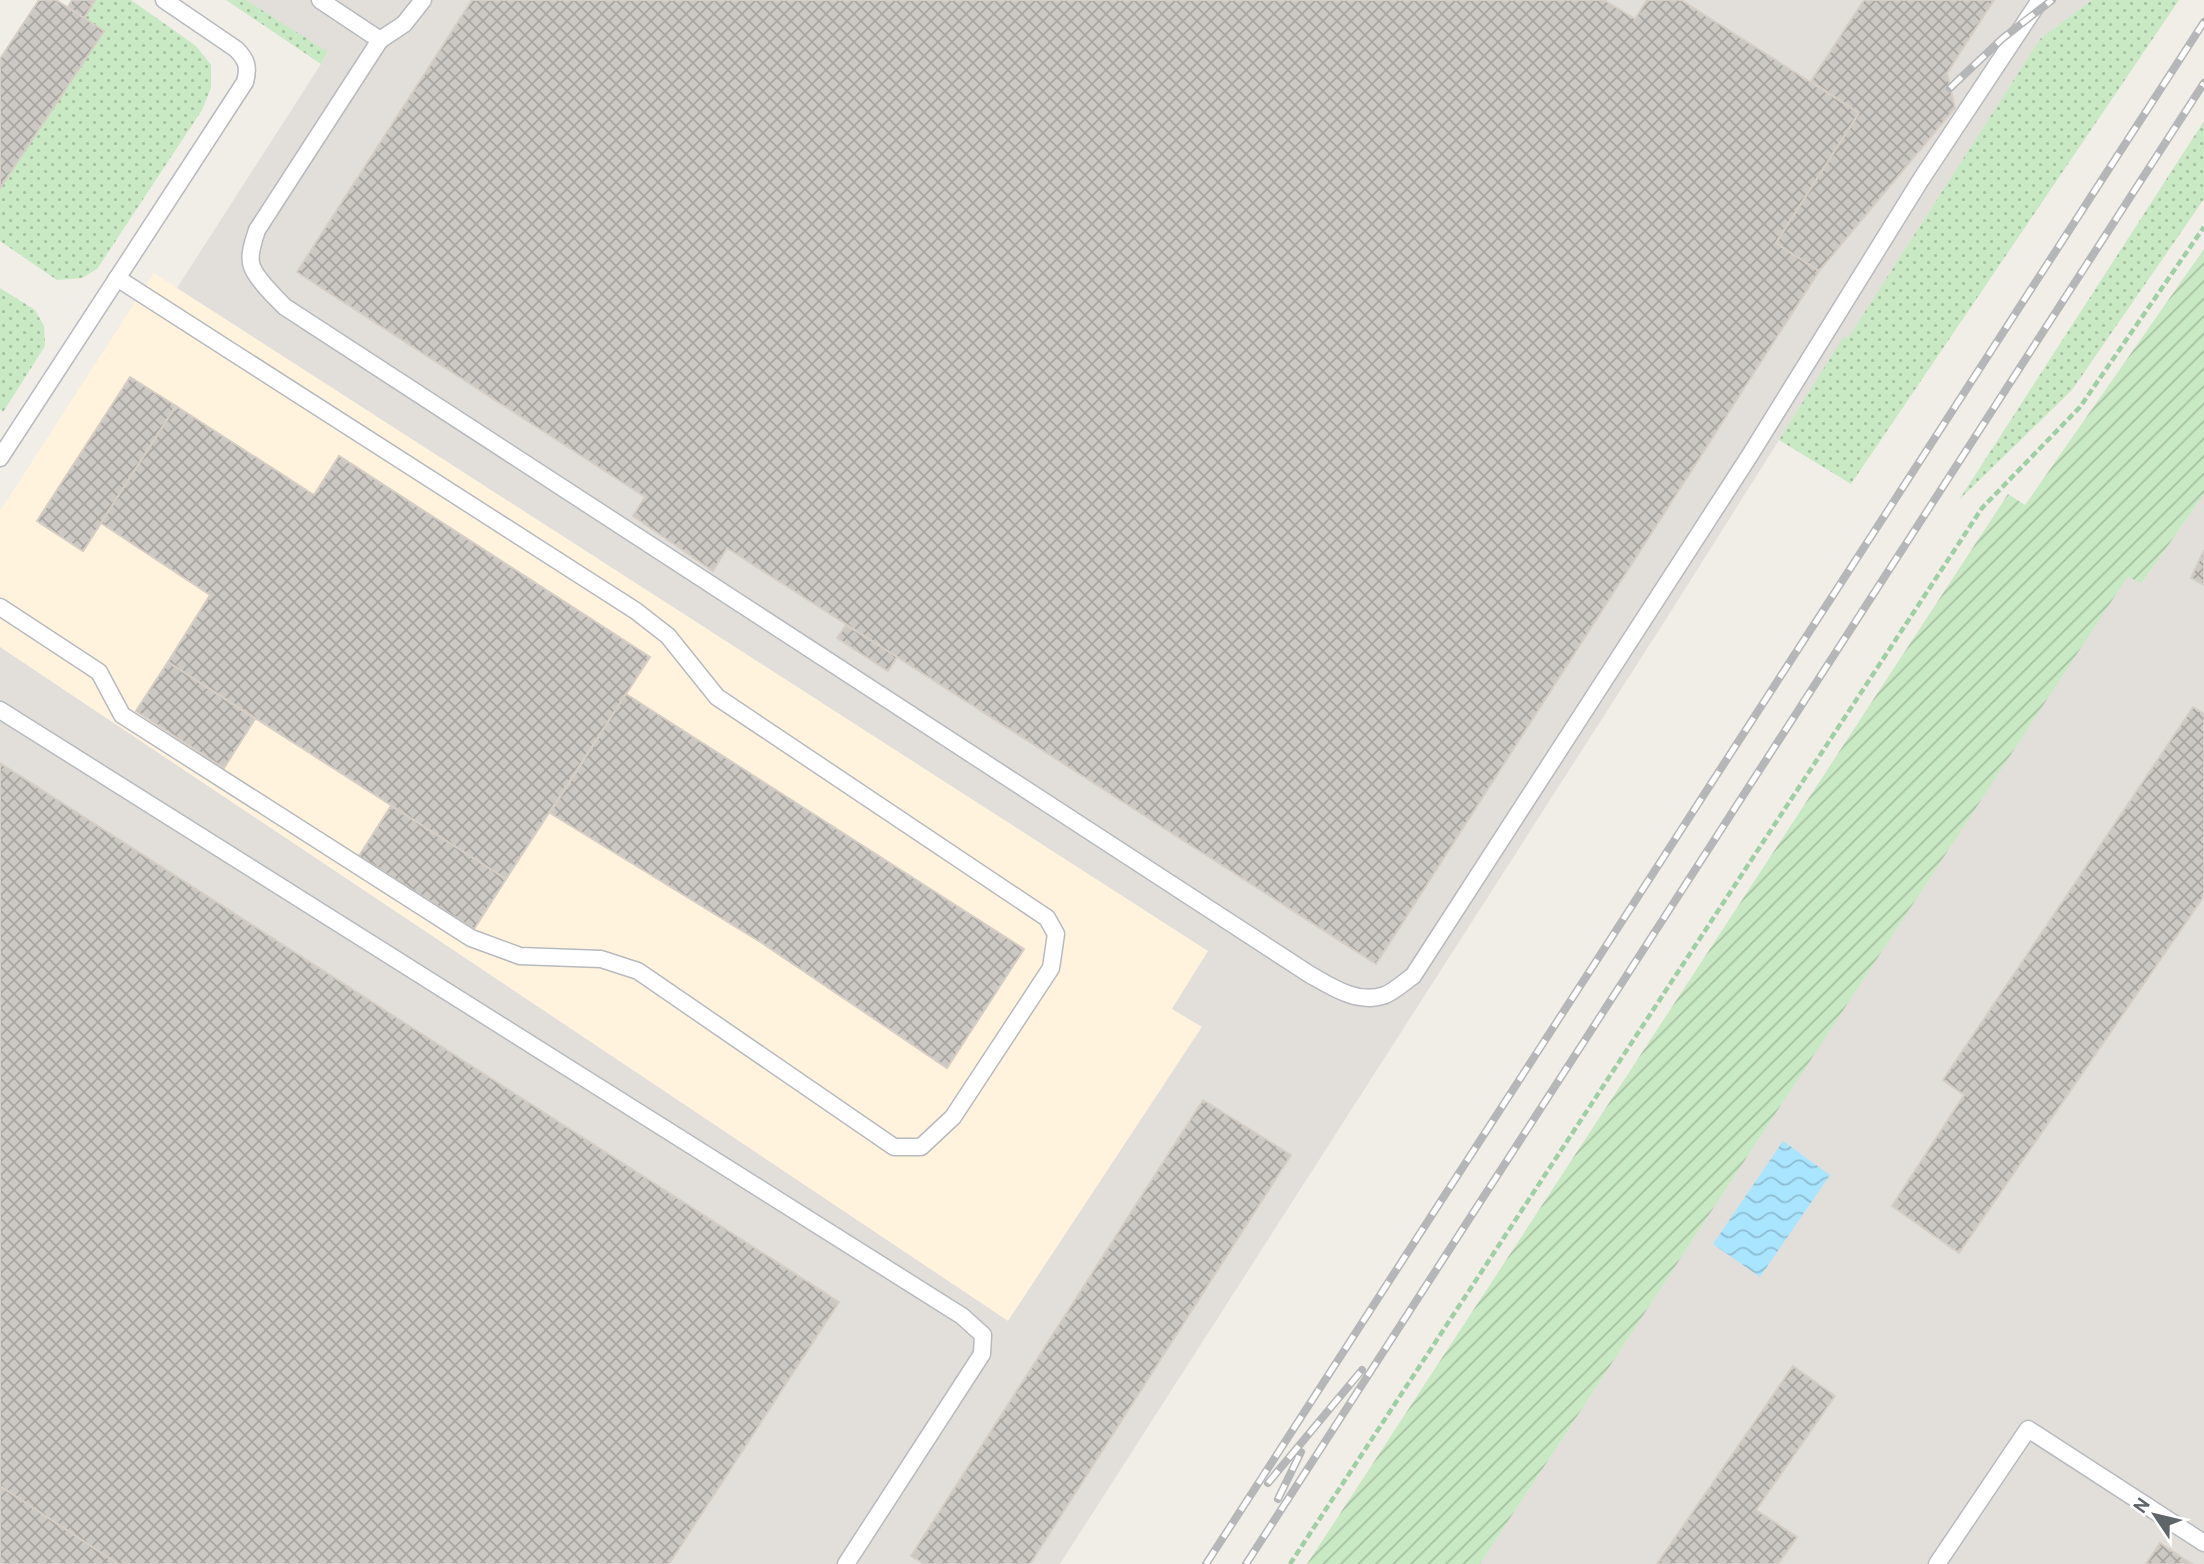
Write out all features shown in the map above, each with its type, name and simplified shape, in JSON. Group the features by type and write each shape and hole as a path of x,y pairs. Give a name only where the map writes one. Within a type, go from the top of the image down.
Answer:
{"lane":[{"path":"0,458 245,82 249,68 236,49 164,0"},
{"path":"320,0 380,40"},
{"path":"422,0 404,24 380,40 257,230 251,264 272,295 296,314 1308,974 1335,989 1364,999 1387,995 1413,976 1750,455 1920,181 2040,0"},
{"path":"0,607 99,671 122,715 471,938 520,956 601,959 638,971 894,1147 921,1147 953,1117 1051,968 1056,934 1047,918 717,697 668,636 636,611 117,278"},
{"path":"0,710 962,1316 983,1335 982,1354 846,1564"},
{"path":"1937,1564 2028,1429 2204,1544"}],"path":[{"path":"1290,1564 1982,508 2080,407 2204,227"}],"shaded area":[{"path":"246,0 2092,0 2040,39 1848,338 1844,337 1060,1564 0,1564 0,647 1008,1321 1202,1027 1172,1009 1208,951 177,288 328,53"},
{"path":"154,273 1208,951 1172,1008 1202,1026 1008,1321 0,647 0,511"},
{"path":"2204,494 2204,1564 1480,1564 2128,575 2141,584"}],"green space":[{"path":"95,0 131,0 196,46 211,65 211,88 202,110 97,269 82,278 57,280 0,241 0,188 103,31 84,18"},
{"path":"226,0 246,0 328,52 321,64"},
{"path":"2092,0 2179,0 1851,484 1779,440 1844,336 1848,338 2040,39"},
{"path":"2204,121 2204,199 2072,390 1959,500"},
{"path":"2204,249 2204,494 2141,584 2128,576 1480,1564 1307,1564 2008,494 2025,505"},
{"path":"0,288 35,310 44,326 45,346 3,412 0,409"}],"water":[{"path":"1783,1141 1830,1175 1760,1277 1713,1244"}],"building":[{"path":"39,0 56,0 104,31 0,188 0,59"},
{"path":"72,0 95,0 84,18 68,7"},
{"path":"472,0 1604,0 1635,19 1647,0 1681,0 1859,113 1776,243 1819,271 1376,964 727,548 713,571 633,516 645,497 297,272"},
{"path":"1864,0 1994,0 1947,73 1955,108 1819,271 1776,243 1859,113 1811,81"},
{"path":"130,377 176,406 83,551 37,521"},
{"path":"176,406 314,495 339,456 650,657 506,879 168,662 210,595 101,523"},
{"path":"2204,550 2204,585 2191,578"},
{"path":"846,625 897,657 888,671 837,638"},
{"path":"168,662 255,719 224,768 136,711"},
{"path":"626,694 1024,949 947,1068 762,943 550,813"},
{"path":"2193,707 2204,714 2204,896 1959,1253 1892,1206 1964,1095 1943,1080"},
{"path":"0,763 839,1302 669,1564 118,1564 0,1486"},
{"path":"391,806 506,879 474,929 359,856"},
{"path":"1203,1100 1291,1155 1030,1564 924,1564 911,1556"},
{"path":"1793,1366 1835,1396 1756,1510 1797,1537 1778,1564 1657,1564"},
{"path":"0,1486 118,1564 0,1564"},
{"path":"2160,1543 2192,1564 2146,1564"}],"railway":[{"path":"1950,88 2003,38 2052,0"},
{"path":"1206,1564 2204,22"},
{"path":"1246,1564 2204,83"},
{"path":"1268,1483 1362,1370"},
{"path":"1278,1499 1301,1452"}]}
